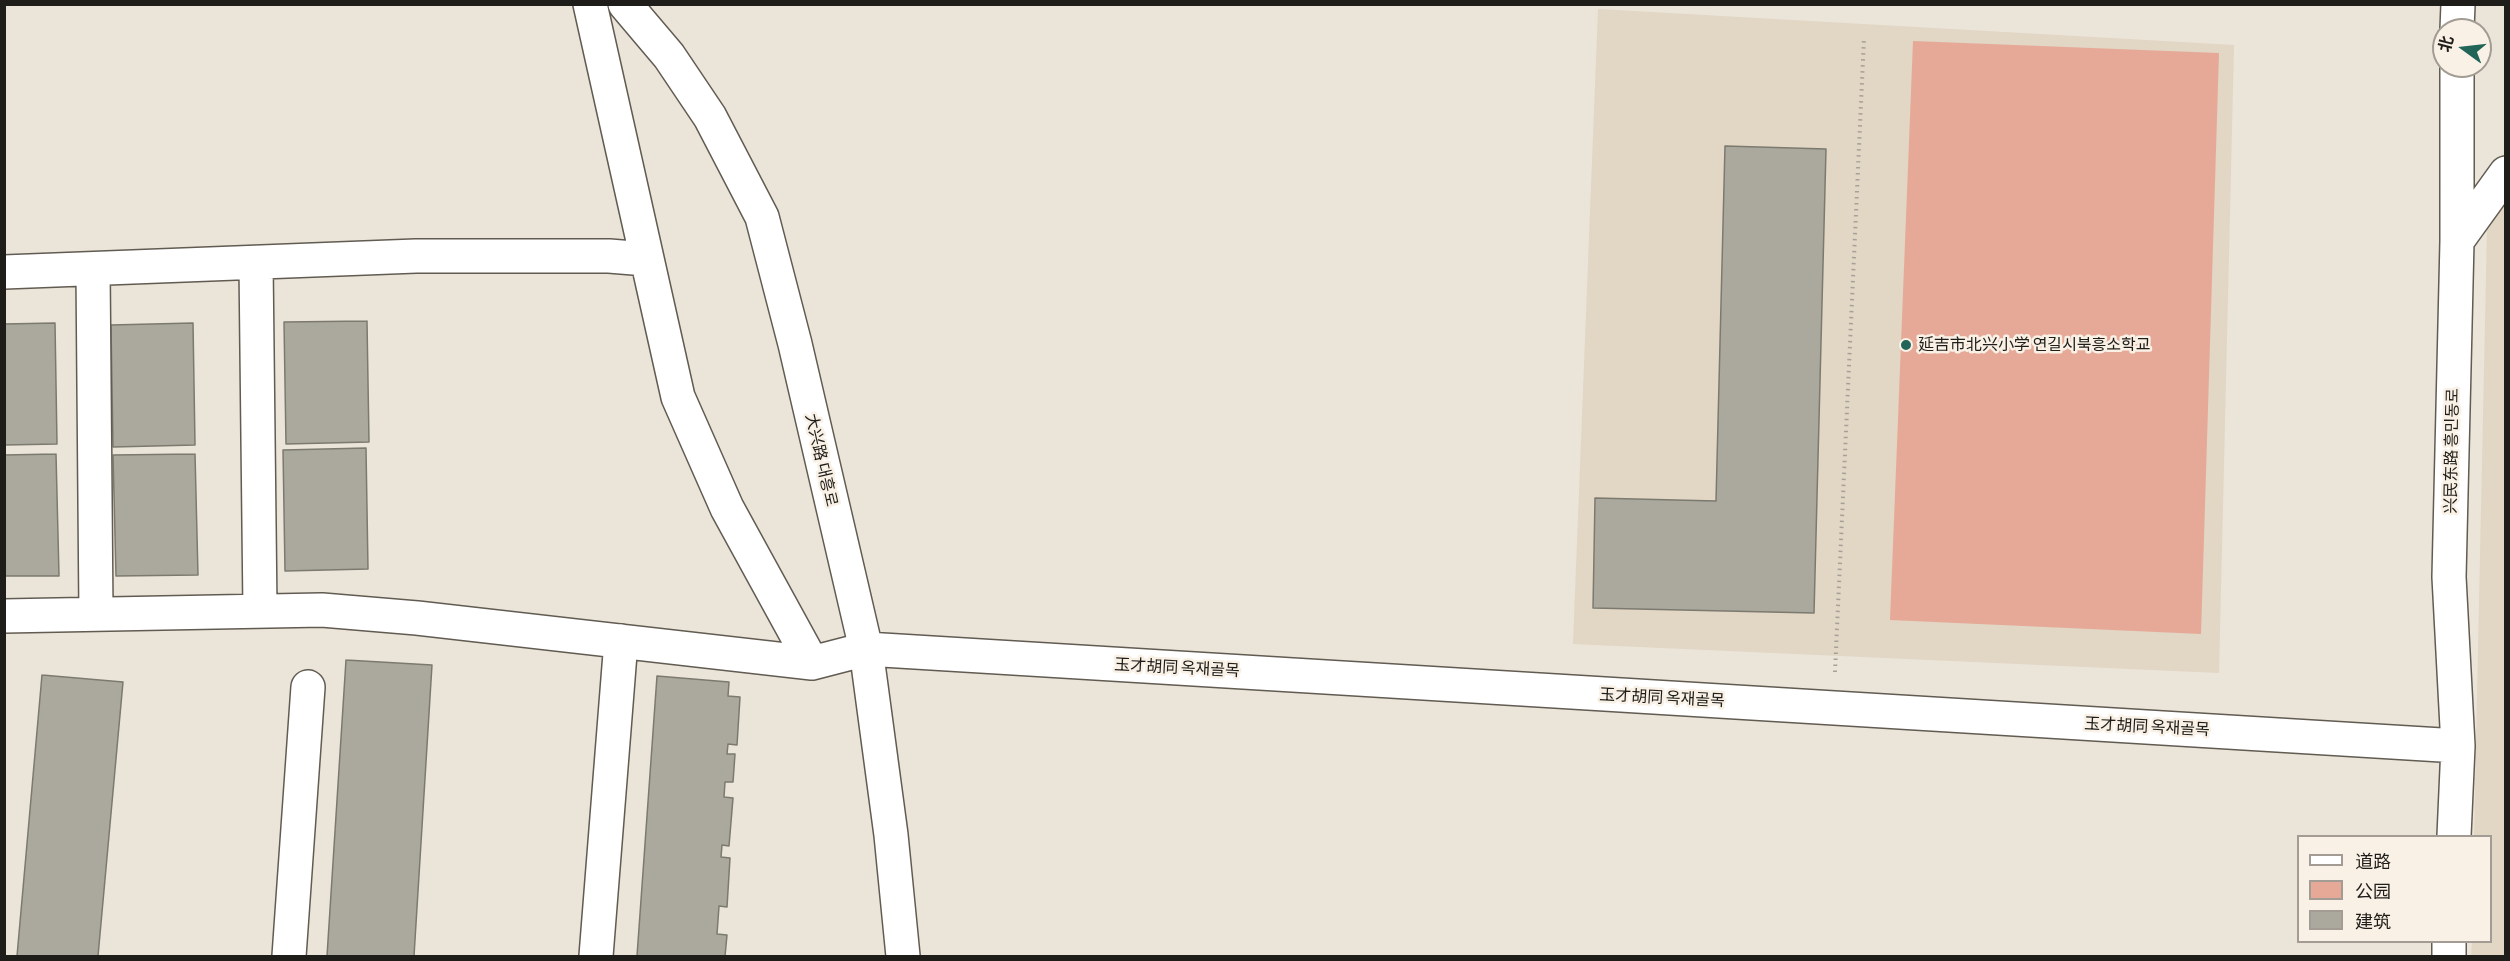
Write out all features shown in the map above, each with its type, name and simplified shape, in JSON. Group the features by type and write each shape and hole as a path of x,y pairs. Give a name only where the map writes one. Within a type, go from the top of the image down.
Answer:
{"street":[{"path":"590,4 678,397 727,508 812,663"},
{"name":"大兴路 대흥로","path":"625,4 669,56 710,117 762,217 795,344 866,649 891,835 903,957"},
{"name":"兴民东路 흥민동로","path":"2454,835 2458,746 2449,577 2457,241 2457,78"},
{"path":"2457,241 2505,173"},
{"path":"4,272 416,256 609,256 646,259"},
{"path":"256,263 260,610"},
{"path":"93,269 96,614"},
{"path":"4,616 322,610 417,618 812,663"},
{"path":"596,957 621,641"},
{"name":"玉才胡同 옥재골목","path":"812,663 866,649 2458,746"},
{"path":"289,957 308,687"}],"path":[{"path":"1834,708 1864,38"}],"shaded area":[{"name":"延吉市北兴小学 연길시북흥소학교","path":"1598,9 2234,45 2219,673 1573,644"},
{"path":"2505,182 2506,956 2471,956 2472,943 2492,943 2492,835 2474,835 2488,183"}],"green space":[{"path":"1913,41 2219,53 2201,634 1890,620"}],"building":[{"path":"1725,146 1826,149 1814,613 1593,608 1595,498 1716,501"},
{"path":"367,321 369,442 286,444 284,322"},
{"path":"55,323 57,444 4,445 4,324"},
{"path":"193,323 195,445 113,447 111,325"},
{"path":"366,448 368,569 285,571 283,450"},
{"path":"56,454 59,576 4,576 4,455"},
{"path":"195,454 198,575 116,576 113,455"},
{"path":"346,660 432,665 414,956 327,956"},
{"path":"42,675 123,682 98,956 17,956"},
{"path":"657,676 729,682 728,696 740,697 737,745 728,744 727,754 735,754 733,782 725,782 724,797 733,798 729,846 722,845 721,857 730,858 727,907 719,906 717,934 727,935 725,956 637,956"}],"place":[{"name":"延吉市北兴小学 연길시북흥소학교","path":"1906,345"}]}
